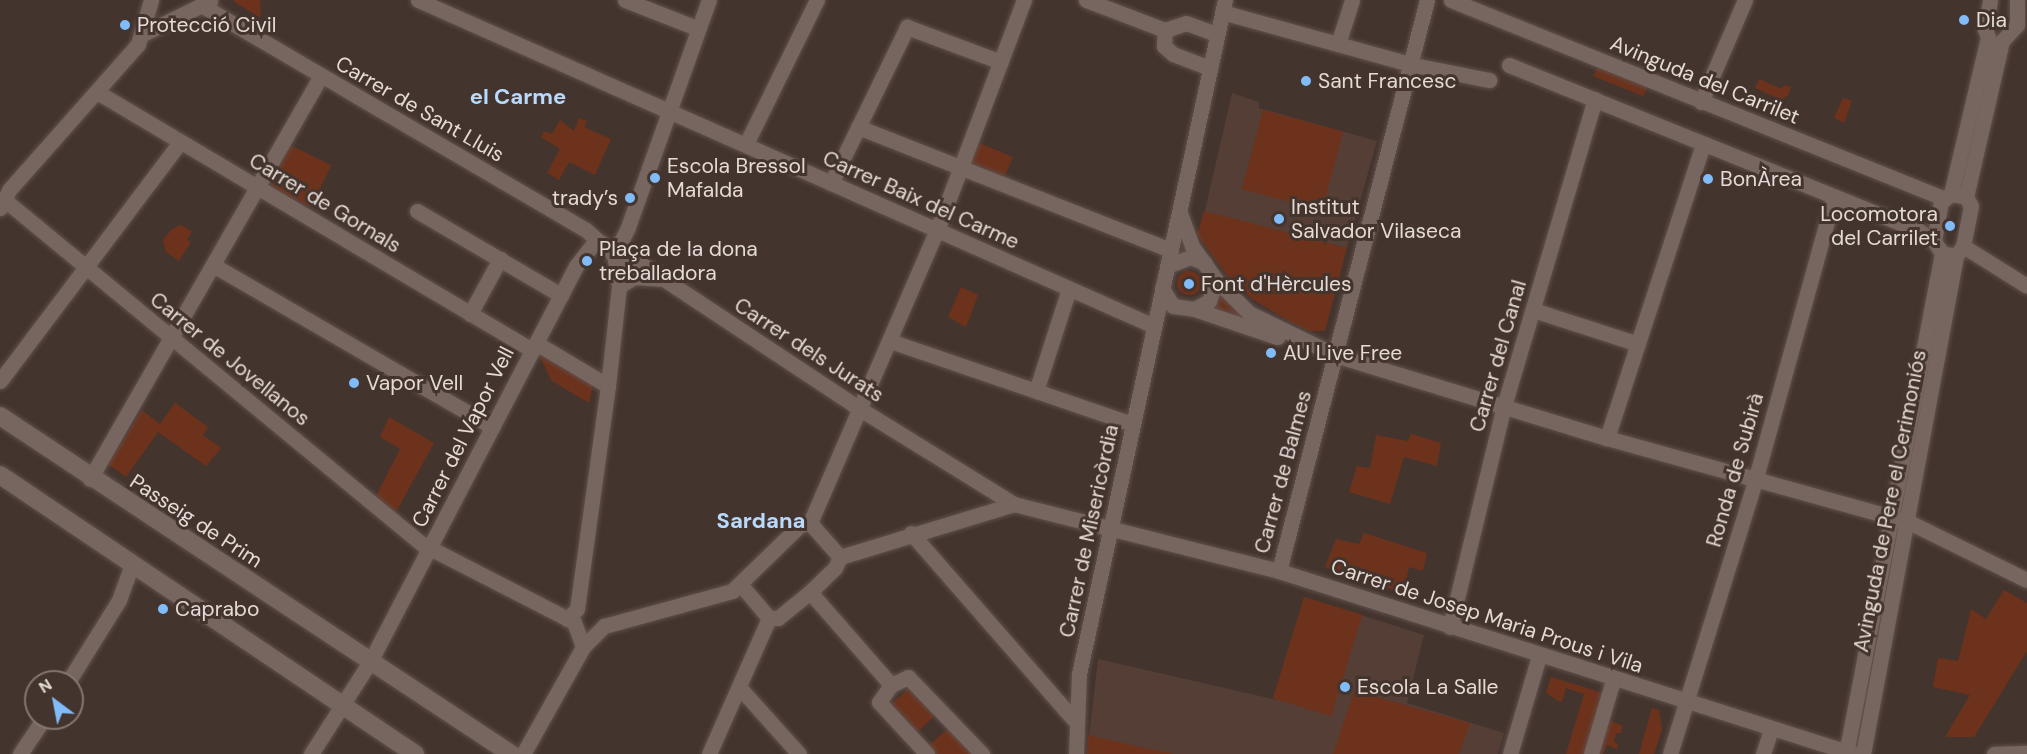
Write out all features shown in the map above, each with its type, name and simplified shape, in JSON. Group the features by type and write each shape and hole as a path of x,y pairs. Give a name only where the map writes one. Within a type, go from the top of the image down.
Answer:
{"street":[{"path":"143,34 151,0"},
{"name":"Carrer Baix del Carme","path":"418,0 1155,326"},
{"path":"625,0 699,29"},
{"path":"583,647 581,633 572,614 608,386 619,286 614,255 628,227 709,0"},
{"path":"746,144 817,0"},
{"path":"810,523 937,230 1024,0"},
{"path":"1086,0 1165,30 1186,23 1217,34"},
{"path":"1338,44 1352,0"},
{"name":"Carrer de Balmes","path":"1279,570 1426,0"},
{"name":"Avinguda del Carrilet","path":"1451,0 1701,102 1953,196"},
{"path":"1701,102 1745,0"},
{"path":"1990,0 1985,29 1995,39"},
{"path":"1949,249 1953,196 1995,39 2022,24 2018,0"},
{"path":"4,194 97,92 143,34 207,2"},
{"name":"Carrer de Sant Lluis","path":"207,2 321,75 602,243 614,255"},
{"path":"1489,80 1409,64 1338,44 1224,6 1162,288 1173,306 1194,309 1335,355 1607,438 1909,522 2027,580"},
{"path":"831,183 907,27 1001,62"},
{"path":"1165,30 1164,46 1173,54 1210,68"},
{"path":"1509,65 1919,231 1949,249 2027,286"},
{"path":"90,479 321,75"},
{"name":"Carrer de Gornals","path":"97,92 470,314 608,386"},
{"name":"Carrer del Canal","path":"1450,627 1504,406 1595,99"},
{"path":"858,127 1170,250"},
{"path":"0,381 180,142"},
{"path":"1607,438 1704,144"},
{"name":"Carrer de Jovellanos","path":"4,194 86,267 429,549 593,625 604,626"},
{"path":"1949,249 1971,212 1953,196"},
{"name":"Ronda de Subirà","path":"1671,754 1755,481 1834,197"},
{"path":"417,211 561,295"},
{"path":"1180,213 1192,246 1216,280 1262,321 1335,355"},
{"name":"Carrer del Vapor Vell","path":"371,660 584,252 602,243"},
{"name":"Avinguda de Pere el Cerimoniós","path":"1846,754 1899,478 1949,249"},
{"name":"Avinguda de Pere el Cerimoniós","path":"1863,754 1909,522 1949,249"},
{"name":"Carrer dels Jurats","path":"614,255 644,266 860,409 1014,504 1112,528"},
{"path":"1167,266 1191,257 1205,263"},
{"path":"470,314 500,260"},
{"path":"213,265 492,427"},
{"path":"619,286 633,277 661,279"},
{"path":"1194,309 1209,301 1216,280"},
{"name":"Carrer de Misericòrdia","path":"1075,752 1074,720 1079,674 1162,288"},
{"path":"1036,392 1069,289"},
{"name":"Carrer de Misericòrdia","path":"1155,326 1163,311 1173,306"},
{"path":"1533,310 1638,344"},
{"path":"890,341 1133,424"},
{"name":"Passeig de Prim","path":"0,416 90,479 371,660 511,754"},
{"path":"0,475 344,704 415,754"},
{"path":"966,518 978,506 980,483"},
{"path":"741,585 769,618 778,618 835,568 840,557 910,533 1014,504"},
{"path":"810,523 840,557"},
{"path":"523,754 583,647 604,626 741,585 800,525 810,523"},
{"name":"Carrer de Josep Maria Prous i Vila","path":"1112,528 1279,570 1613,680 1687,700 1771,730 1846,754 1854,754"},
{"path":"910,533 1074,720"},
{"path":"75,670 119,600 132,564"},
{"path":"810,592 891,685"},
{"path":"709,754 769,618"},
{"path":"1510,754 1539,656"},
{"path":"311,754 371,660"},
{"path":"927,754 879,702 891,685 908,677 982,754"},
{"path":"1591,754 1613,680"},
{"path":"739,687 799,754"},
{"path":"20,754 36,730"},
{"path":"1764,754 1771,730"},
{"path":"1994,754 2027,753"}],"shaded area":[{"path":"235,0 260,0 261,18 233,1"},
{"path":"1598,65 1648,85 1644,96 1594,76"},
{"path":"1759,79 1782,89 1784,85 1791,87 1788,95 1781,100 1755,88"},
{"name":"Institut Salvador Vilaseca","path":"1232,93 1259,102 1259,108 1377,141 1347,248 1201,228"},
{"path":"1843,98 1852,101 1844,123 1834,118"},
{"path":"1263,110 1343,131 1322,211 1242,189"},
{"path":"579,118 587,121 584,127 611,139 595,175 569,162 559,180 547,173 560,149 541,137 544,131 552,134 560,120 574,131"},
{"path":"977,142 1013,157 1005,177 969,161"},
{"path":"290,145 331,165 311,207 269,187"},
{"path":"1204,211 1347,248 1325,331 1309,331 1290,322 1252,299 1229,278 1197,235"},
{"path":"181,225 192,231 187,240 191,242 179,261 166,252 163,240 172,229"},
{"path":"1189,271 1198,274 1201,283 1198,292 1189,295 1180,292 1177,283 1180,274"},
{"path":"961,287 978,295 966,327 948,317"},
{"path":"1221,295 1243,317 1242,319 1209,309"},
{"path":"538,353 593,386 589,403 552,381"},
{"path":"175,403 208,427 203,435 221,448 206,466 158,432 126,477 108,464 142,410 160,424"},
{"path":"389,417 434,443 396,512 376,496 400,449 380,437"},
{"path":"1411,434 1441,443 1437,466 1404,457 1390,504 1349,492 1357,466 1370,468 1376,435 1408,441"},
{"path":"1364,533 1427,553 1423,571 1409,567 1403,593 1325,567 1336,539 1359,544"},
{"path":"2004,590 2027,603 2027,651 1974,737 1945,737 1970,695 1933,687 1938,658 1958,661 1971,609 1986,619"},
{"name":"Escola La Salle","path":"1304,597 1424,635 1407,703 1504,733 1498,754 1087,754 1098,659 1277,700"},
{"path":"1304,597 1362,615 1331,716 1273,698"},
{"path":"1551,677 1603,693 1584,754 1566,754 1584,694 1566,688 1562,702 1558,701 1546,693"},
{"path":"910,687 936,715 918,732 892,704"},
{"path":"1354,691 1470,723 1459,754 1333,754"},
{"path":"1652,708 1659,710 1662,730 1654,754 1639,754"},
{"path":"1609,720 1623,726 1621,733 1616,733 1614,742 1618,744 1617,749 1607,745 1603,754 1598,754"},
{"path":"951,726 975,754 932,754 926,748"},
{"path":"1088,735 1145,748 1176,754 1087,754"}],"place":[{"name":"Dia","path":"1964,20"},
{"name":"Protecció Civil","path":"125,25"},
{"name":"Sant Francesc","path":"1306,81"},
{"name":"Escola Bressol Mafalda","path":"655,178"},
{"name":"BonÀrea","path":"1708,179"},
{"name":"trady’s","path":"630,198"},
{"name":"Institut Salvador Vilaseca","path":"1279,219"},
{"name":"Locomotora del Carrilet","path":"1950,226"},
{"name":"Plaça de la dona treballadora","path":"587,261"},
{"name":"Font d'Hèrcules","path":"1189,284"},
{"name":"AU Live Free","path":"1271,353"},
{"name":"Vapor Vell","path":"354,383"},
{"name":"Caprabo","path":"163,609"},
{"name":"Escola La Salle","path":"1345,687"}],"district":[{"name":"el Carme","path":"518,97"},
{"name":"Sardana","path":"761,521"}]}
